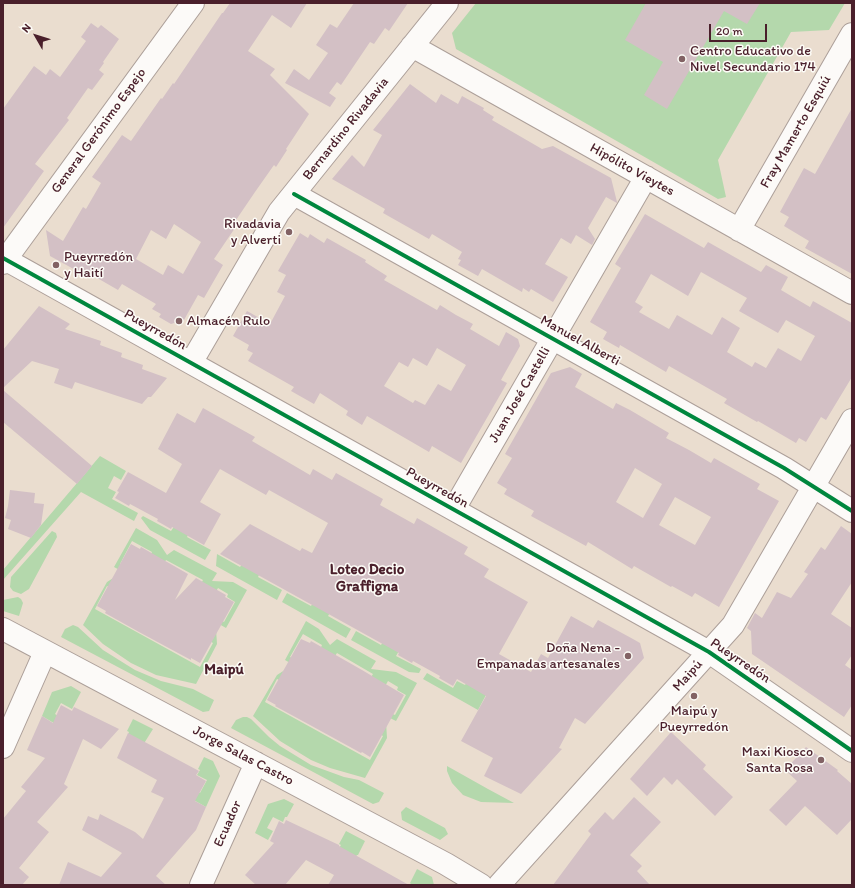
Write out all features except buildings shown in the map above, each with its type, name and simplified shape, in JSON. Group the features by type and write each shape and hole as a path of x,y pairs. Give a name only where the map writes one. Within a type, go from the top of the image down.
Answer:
{"street":[{"name":"General Gerónimo Espejo","path":"4,260 193,3"},
{"name":"Bernardino Rivadavia","path":"191,363 279,212 447,3"},
{"name":"Fray Mamerto Esquiú","path":"739,230 852,34"},
{"name":"Hipólito Vieytes","path":"412,46 852,293"},
{"name":"Juan José Castelli","path":"454,509 646,177"},
{"name":"Manuel Alberti","path":"294,194 777,464 852,511"},
{"name":"Pueyrredón","path":"4,260 709,652 852,751"},
{"name":"Maipú","path":"499,885 733,625 852,420"},
{"name":"Jorge Salas Castro","path":"3,630 446,864 481,885"},
{"path":"3,746 45,652"},
{"name":"Ecuador","path":"201,885 256,763"}],"green space":[{"path":"476,3 845,3 829,30 791,32 718,160 726,197 718,199 456,49 452,33"},
{"path":"100,456 126,471 121,480 114,476 108,488 116,492 112,499 138,513 134,521 81,492 3,580 3,570"},
{"path":"143,516 171,531 175,525 189,533 187,537 211,550 205,560 150,530 141,518"},
{"path":"136,528 157,540 167,555 174,550 217,573 212,581 233,582 247,590 226,628 212,620 214,616 224,622 235,602 227,597 228,594 218,588 213,597 198,589 203,580 166,560 161,569 147,562 152,552 132,541 120,564 129,569 127,574 114,567"},
{"path":"52,531 56,533 57,537 29,589 21,594 13,591 10,587 11,577"},
{"path":"217,554 240,567 243,563 260,573 258,577 282,590 277,600 216,566"},
{"path":"118,575 117,591 107,586 95,609 200,667 213,643 203,637 216,629 217,644 196,684 156,675 131,663 103,644 83,625 107,582"},
{"path":"287,593 311,606 314,601 331,611 328,616 351,629 346,638 282,602"},
{"path":"18,597 23,603 19,616 3,611 3,600"},
{"path":"306,621 319,629 330,645 337,639 376,661 371,669 396,672 417,683 396,721 382,714 384,710 395,715 406,695 397,690 398,687 388,681 383,690 368,682 373,674 337,653 331,662 318,655 322,645 303,634 290,657 299,662 297,667 285,660"},
{"path":"73,625 78,627 103,650 135,670 161,681 193,689 214,700 209,711 203,712 61,637 65,629"},
{"path":"356,631 381,645 384,640 400,649 396,656 421,669 419,673 409,672 351,640"},
{"path":"288,668 287,684 277,679 265,702 370,760 383,736 373,730 386,722 387,738 365,778 330,768 311,760 280,741 253,716 277,675"},
{"path":"427,673 453,688 457,681 465,685 471,675 496,676 478,710 423,679"},
{"path":"71,686 81,692 72,709 61,703 55,714 61,718 57,725 42,716 52,692"},
{"path":"243,717 251,719 280,746 311,765 344,777 359,780 384,793 379,802 373,804 231,728 236,720"},
{"path":"133,719 153,729 143,745 127,737 129,732 127,731"},
{"path":"204,757 213,761 220,776 206,807 190,798 194,790 200,793 207,780 197,775 200,770 198,769"},
{"path":"447,766 514,803 481,802 463,795 452,783 447,771"},
{"path":"284,799 294,804 283,822 273,817 267,828 273,831 268,840 255,833 268,804"},
{"path":"406,807 445,828 448,834 440,840 402,820 401,812"},
{"path":"346,831 365,841 358,855 354,859 338,850 341,845 339,844"},
{"path":"417,869 432,877 434,885 411,885 410,883"}],"cycle path":[{"path":"294,194 784,468 852,511"},
{"path":"3,258 709,652 852,751"}],"place":[{"name":"Centro Educativo de Nivel Secundario 174","path":"682,59"},
{"name":"Rivadavia y Alverti","path":"289,232"},
{"name":"Pueyrredón y Haití","path":"56,265"},
{"name":"Almacén Rulo","path":"179,321"},
{"name":"Doña Nena - Empanadas artesanales","path":"628,656"},
{"name":"Maipú y Pueyrredón","path":"694,696"},
{"name":"Maxi Kiosco Santa Rosa","path":"821,760"}],"district":[{"name":"Loteo Decio Graffigna","path":"367,578"},
{"name":"Maipú","path":"224,670"}]}
